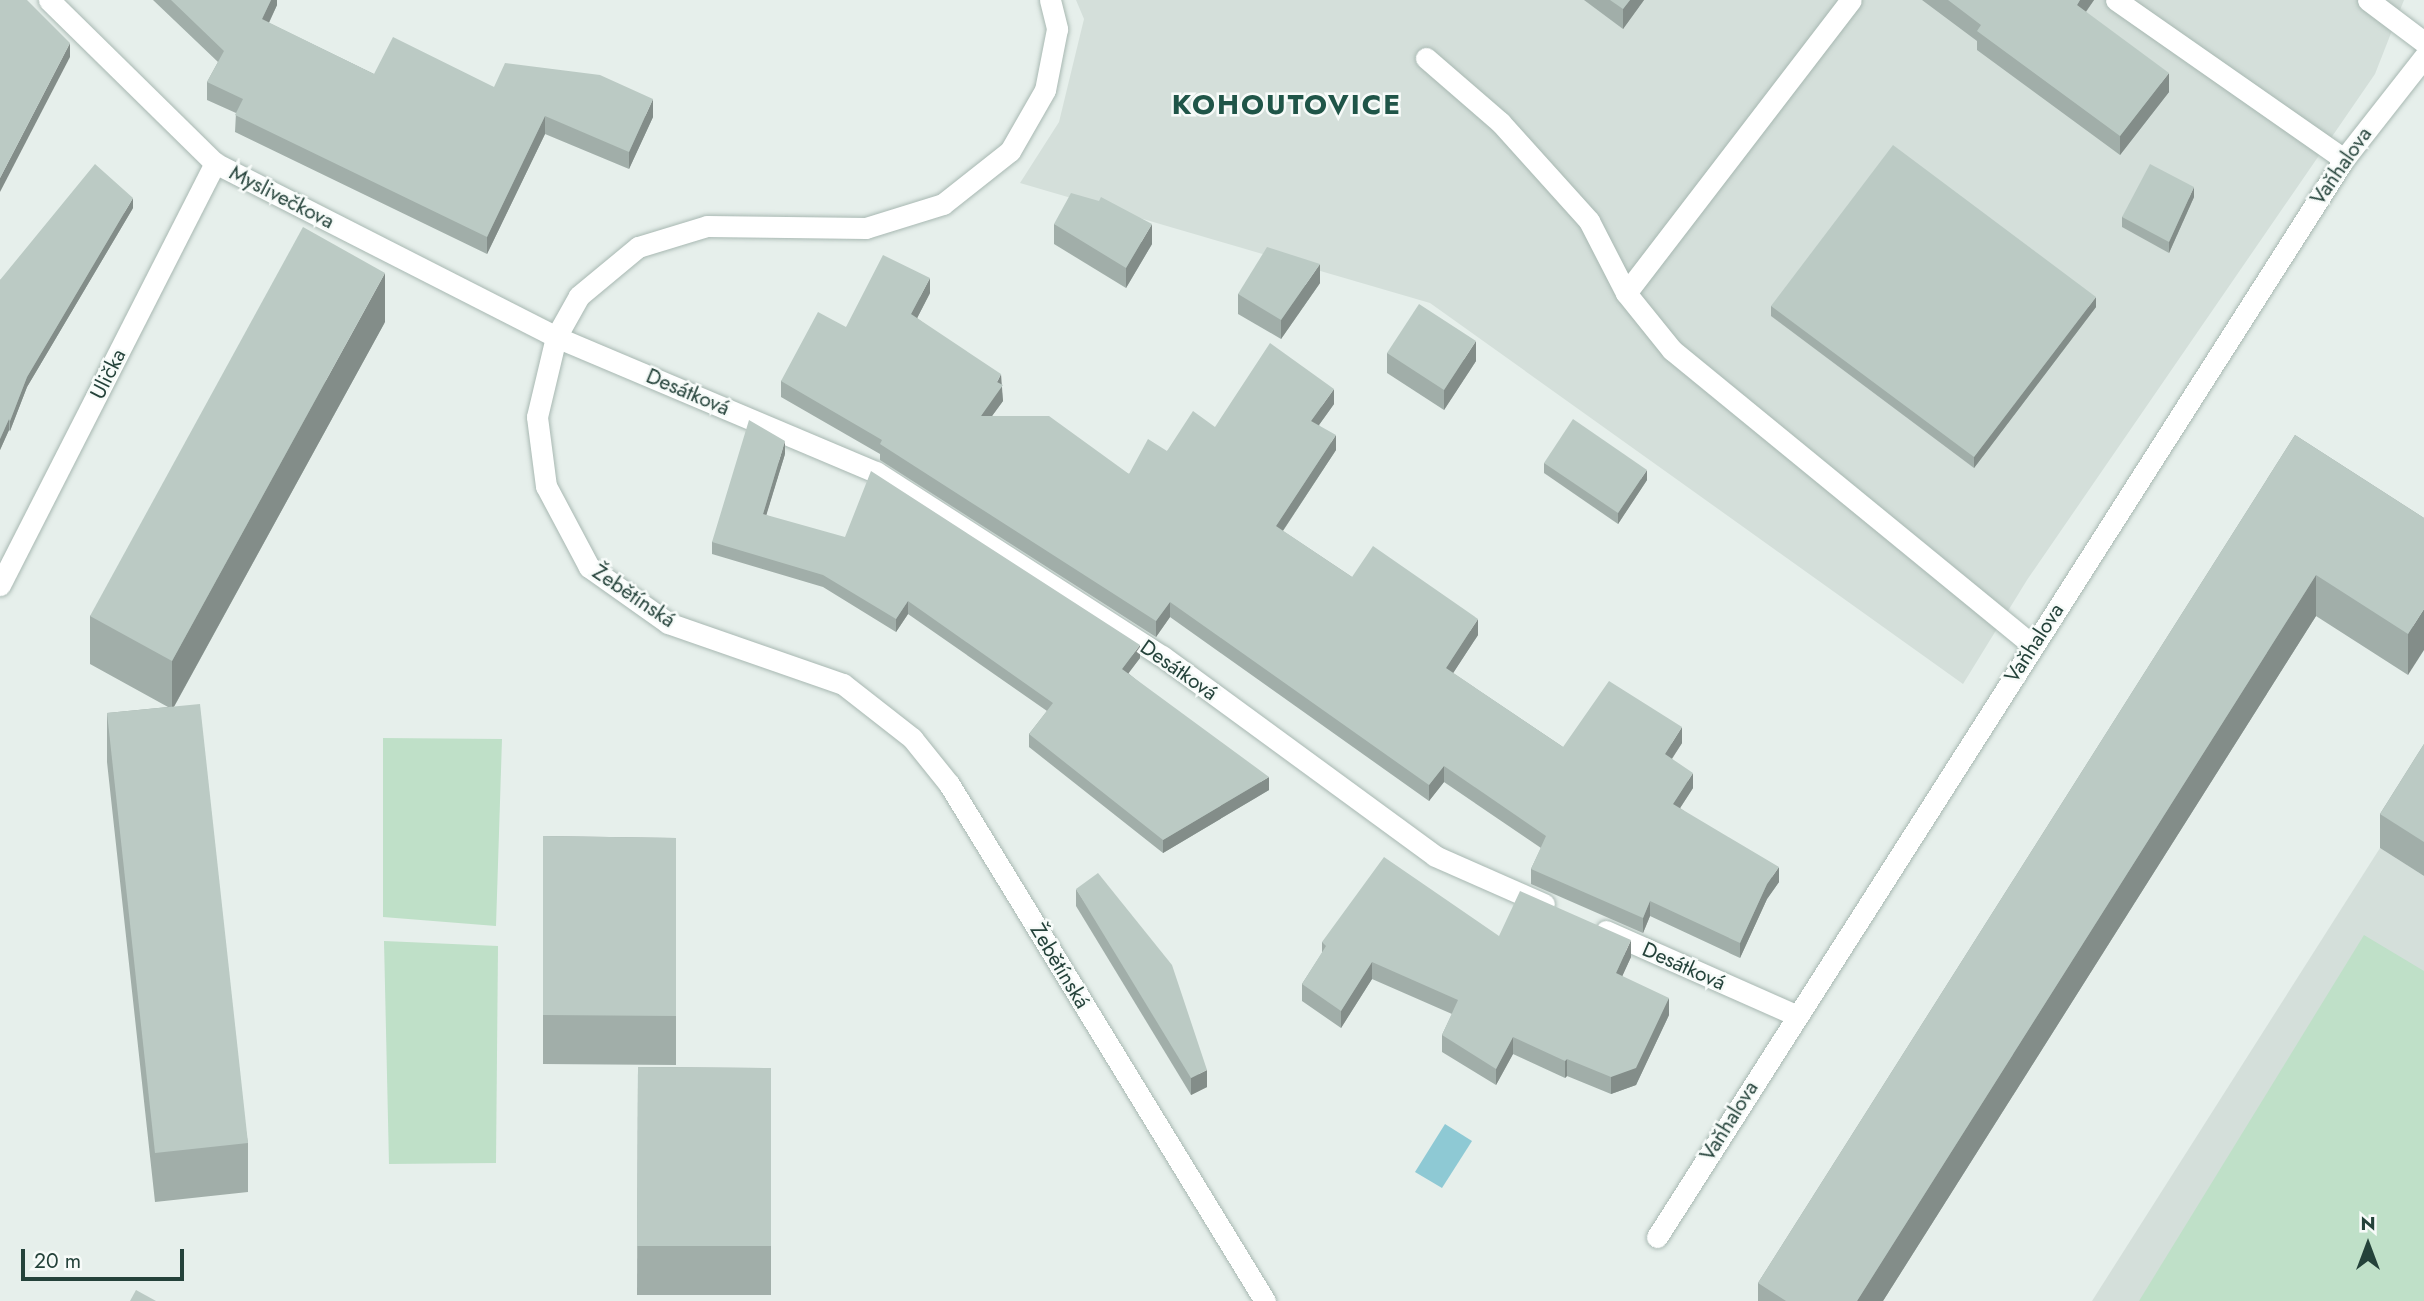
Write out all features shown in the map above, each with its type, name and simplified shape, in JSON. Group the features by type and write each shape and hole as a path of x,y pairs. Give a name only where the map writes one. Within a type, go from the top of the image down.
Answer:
{"street":[{"name":"Myslivečkova","path":"49,0 215,163 556,337"},
{"name":"Žebětínská","path":"1050,0 1057,29 1045,90 1010,151 943,204 866,228 706,226 638,247 579,296 556,337 537,417 545,486 589,567 668,623 843,684 912,738 949,784 1265,1301"},
{"path":"1626,293 1851,0"},
{"path":"2116,0 2344,159"},
{"path":"2368,0 2424,42"},
{"name":"Vaňhalova","path":"1657,1237 2344,159 2424,57"},
{"path":"1426,58 1500,122 1589,221 1626,293 1672,350 2033,645"},
{"name":"Ulička","path":"0,584 215,163"},
{"name":"Desátková","path":"556,337 876,472 1162,656 1435,856 1559,911"},
{"name":"Desátková","path":"1584,922 1796,1015"}],"shaded area":[{"path":"1076,0 2404,0 2375,74 2027,580 1963,684 1430,303 1020,183 1059,122 1084,19"},
{"path":"2380,848 2424,876 2424,1301 2092,1301"}],"green space":[{"path":"383,738 502,739 496,926 383,917"},
{"path":"2364,935 2424,971 2424,1301 2139,1301"},
{"path":"384,941 498,946 496,1163 389,1164"}],"water":[{"path":"1445,1124 1472,1141 1442,1188 1415,1172"}],"building":[{"path":"0,0 27,0 70,43 0,178"},
{"path":"171,0 271,0 262,19 374,74 393,37 494,87 505,63 600,75 653,99 629,152 545,116 487,237 235,115 243,99 207,82 224,51"},
{"path":"1610,0 1630,0 1623,9"},
{"path":"1948,0 2080,0 2077,5 2169,73 2120,136 1977,31 1981,25"},
{"path":"1893,145 2096,297 1974,457 1771,306"},
{"path":"95,164 133,198 27,377 0,439 0,280"},
{"path":"2150,164 2194,187 2169,242 2122,217"},
{"path":"1071,193 1099,201 1101,197 1152,224 1126,268 1054,224"},
{"path":"303,227 385,273 172,661 90,616"},
{"path":"1267,247 1320,264 1281,320 1238,294"},
{"path":"883,255 930,278 911,314 1001,374 997,382 1003,385 981,416 1049,416 1129,474 1148,439 1167,451 1193,411 1215,427 1270,343 1334,389 1311,421 1336,435 1276,526 1352,577 1373,546 1478,619 1446,668 1563,747 1609,681 1682,727 1665,754 1693,773 1673,804 1779,867 1767,884 1740,943 1650,901 1643,918 1531,869 1546,836 1444,766 1429,785 1170,602 1156,621 880,444 882,440 781,381 818,312 846,327"},
{"path":"1419,304 1476,341 1444,390 1387,353"},
{"path":"1573,419 1647,470 1618,513 1544,463"},
{"path":"749,420 785,441 763,514 845,537 871,471 1140,645 1122,669 1269,777 1163,840 1029,734 1053,703 908,601 896,619 823,575 712,542"},
{"path":"2295,435 2424,518 2424,609 2408,634 2316,575 1857,1301 1786,1301 1758,1283"},
{"path":"200,704 248,1143 155,1153 107,713"},
{"path":"2424,744 2424,842 2380,814"},
{"path":"543,836 676,838 676,1016 543,1015"},
{"path":"1384,857 1499,936 1520,891 1631,940 1616,973 1669,998 1636,1068 1611,1077 1567,1059 1565,1061 1513,1037 1496,1069 1442,1035 1458,1000 1372,962 1341,1011 1302,984 1326,946 1322,942"},
{"path":"1098,873 1172,965 1207,1070 1191,1078 1076,889"},
{"path":"638,1067 771,1068 771,1246 637,1246"},
{"path":"136,1290 156,1301 130,1301"}],"district":[{"name":"KOHOUTOVICE","path":"1287,105"}]}
